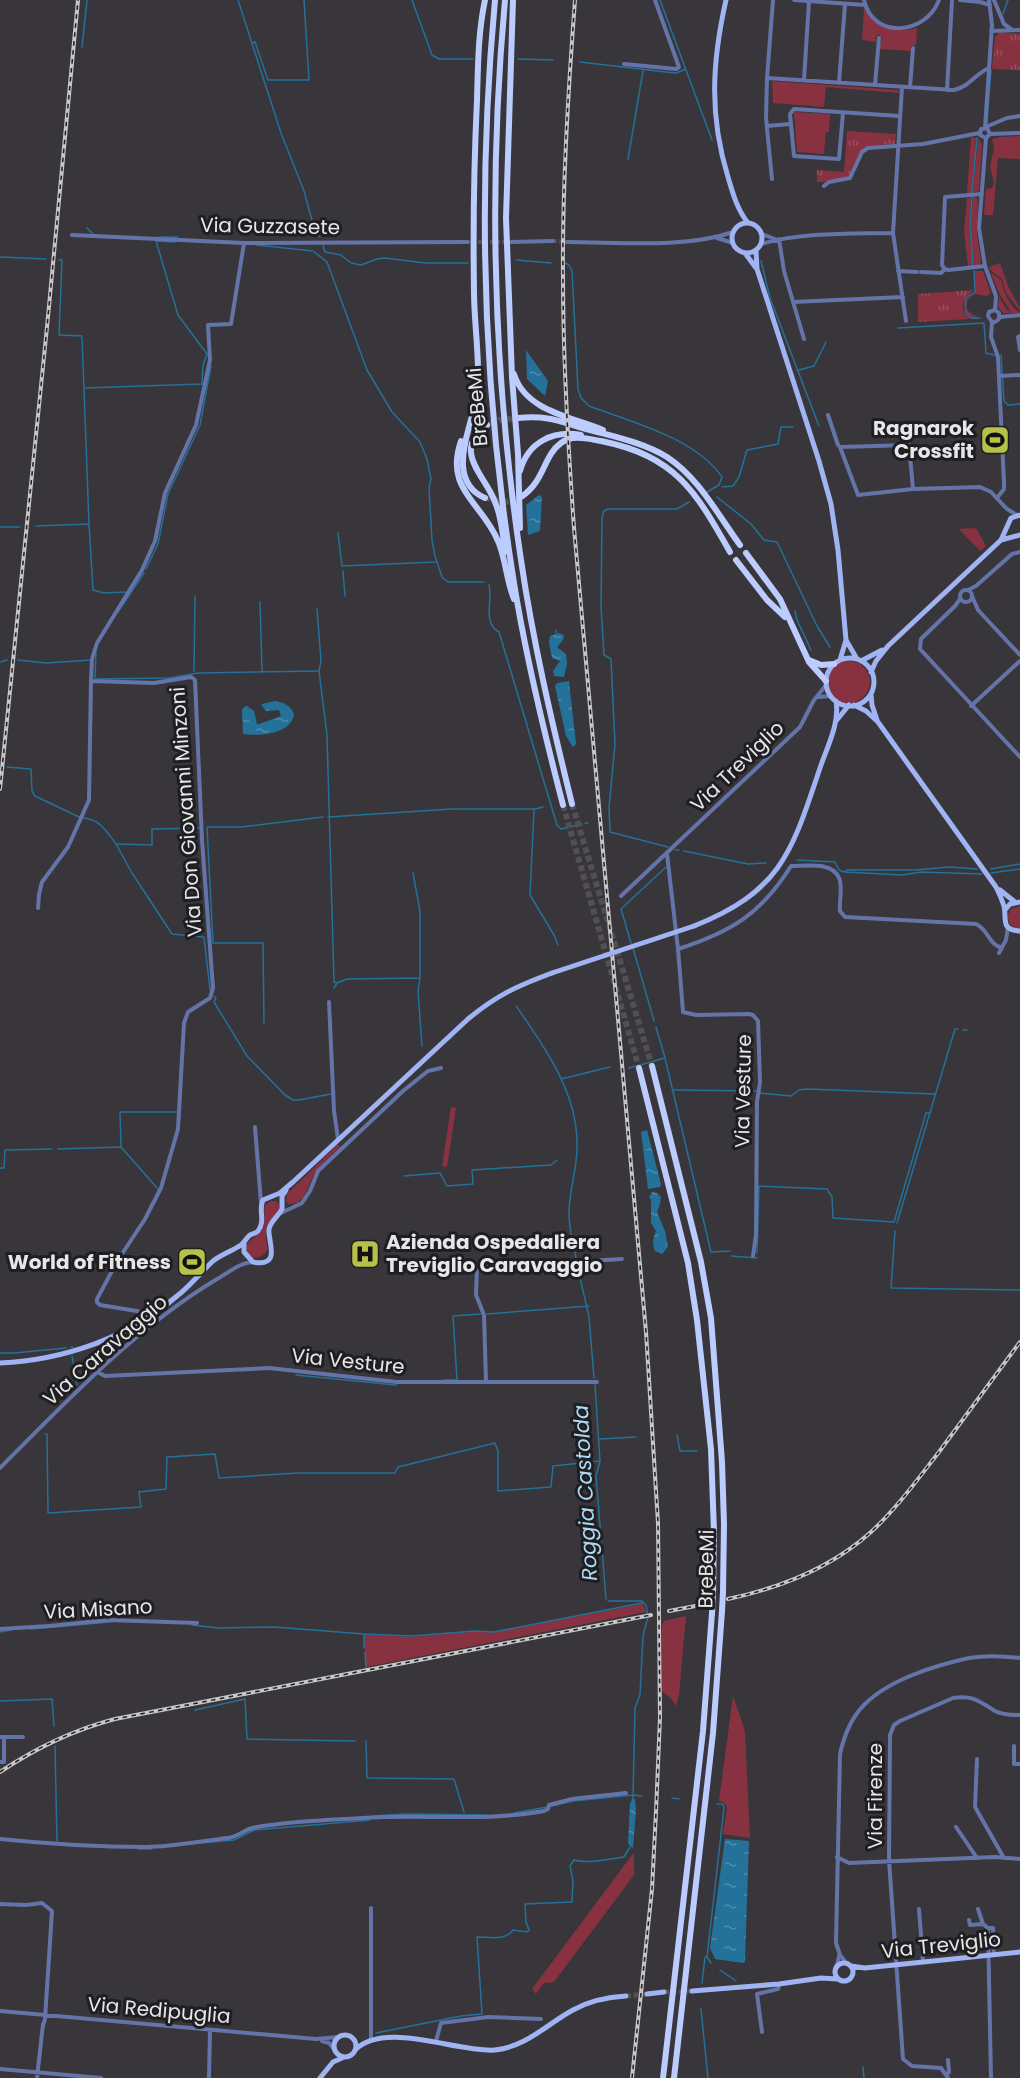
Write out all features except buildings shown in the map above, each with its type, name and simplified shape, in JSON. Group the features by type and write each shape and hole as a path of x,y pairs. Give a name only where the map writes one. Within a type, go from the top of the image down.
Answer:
{"highway":[{"path":"485,0 478,50 474,177 474,293 478,381 463,449 463,468 467,482 472,489 486,498"},
{"name":"BreBeMi","path":"495,0 485,159 486,296 494,429 518,607 562,805"},
{"name":"BreBeMi","path":"505,0 495,158 496,296 505,431 521,562 551,718 572,804"},
{"path":"513,0 506,218 521,562"},
{"path":"511,358 516,382 532,401 661,454 689,474 740,545"},
{"path":"518,418 548,417 628,441"},
{"path":"471,419 458,451 456,464 458,477 463,490 496,536 502,551 508,583 518,607"},
{"path":"487,425 474,440 471,456 498,509 508,567 514,581"},
{"path":"518,481 524,460 532,448 544,439 571,433 586,435 649,456 676,473 695,494 730,552"},
{"path":"521,497 536,484 550,454 562,442 581,438 606,442"},
{"path":"746,553 780,599 807,657 826,683"},
{"path":"736,560 767,600 788,620"},
{"path":"807,657 821,665 837,662"},
{"name":"BreBeMi","path":"652,1066 698,1250 711,1318 722,1462 724,1524 723,1592 713,1733 674,2078"},
{"name":"BreBeMi","path":"639,1068 688,1263 697,1320 711,1449 714,1532 712,1613 703,1731 663,2078"}],"main road":[{"path":"726,0 717,47 714,100 717,136 738,211 762,234 761,244 756,251 756,269 831,504 838,550 846,640 837,662 828,672 826,683 834,699 836,722"},
{"path":"738,211 733,243 756,269"},
{"path":"735,230 748,223"},
{"path":"744,253 756,251"},
{"path":"871,672 876,661 888,646 1001,540 1009,521 1019,515"},
{"path":"1009,521 1010,532 1018,535"},
{"path":"1001,540 1018,535"},
{"path":"846,640 859,660 871,672 872,705 878,722"},
{"path":"837,662 847,658 859,660 888,646"},
{"path":"836,722 851,705 866,699 871,692"},
{"path":"834,699 866,711 878,722 996,887 1005,910 1004,920 1008,927 1018,932"},
{"name":"Via Caravaggio","path":"254,1262 265,1261 271,1254 273,1246 269,1228 280,1213 284,1193 293,1182 340,1135 468,1019 497,996 516,986 552,973 694,926 727,912 748,899 767,881 784,859 799,827 836,722"},
{"path":"996,887 1017,902"},
{"path":"1005,910 1010,904 1017,902"},
{"name":"Via Caravaggio","path":"0,1363 46,1358 78,1350 115,1336 147,1318 176,1297 223,1254 259,1229 262,1217 261,1204 293,1182"},
{"path":"271,1196 282,1203"},
{"path":"244,1241 245,1255"},
{"path":"223,1254 234,1251 254,1262"},
{"name":"Via Treviglio","path":"821,1978 836,1967 849,1965 865,1968 1020,1952"},
{"path":"849,1965 853,1975"},
{"path":"836,1967 837,1979"},
{"name":"Via Treviglio","path":"692,1991 821,1978 846,1982 865,1968"},
{"path":"647,1994 664,1992"},
{"path":"322,2075 338,2037 347,2035 371,2041 407,2038 476,2049 500,2049 530,2038 574,2009 588,2003 626,1996"},
{"path":"353,2038 356,2050"},
{"path":"322,2075 336,2059 352,2055 371,2041"},
{"path":"334,2050 338,2055 345,2057"}],"street":[{"path":"624,64 678,68 654,0"},
{"path":"772,0 766,101 772,179"},
{"path":"794,0 845,4 864,3 872,16 883,24 904,29 917,26 929,18 939,0"},
{"path":"947,90 952,0"},
{"path":"960,0 991,2"},
{"path":"804,80 809,1"},
{"path":"991,2 1004,24 1011,29"},
{"path":"990,134 986,128 992,25 991,2"},
{"path":"839,83 845,4"},
{"path":"992,25 1004,24"},
{"path":"991,31 1020,30"},
{"path":"875,85 879,38"},
{"path":"910,87 913,48"},
{"path":"767,78 947,90 961,89 983,70 989,69"},
{"path":"975,78 982,77 988,80"},
{"path":"902,87 893,233 906,321"},
{"path":"843,113 841,156 836,160 794,156 790,124 791,111 794,109 899,117"},
{"path":"824,186 829,182 850,178 862,152 868,148 923,144 979,133 981,129 997,121 1020,116"},
{"path":"767,126 790,124"},
{"path":"979,133 986,138"},
{"path":"1000,317 995,310 996,296 985,267 979,228 986,138 990,134 1020,133"},
{"path":"945,269 942,265 944,199 948,196 982,194"},
{"path":"567,242 680,242 716,238 735,230"},
{"path":"761,244 777,239 893,233"},
{"path":"762,234 777,239"},
{"name":"Via Guzzasete","path":"72,235 244,243 468,242"},
{"path":"716,238 733,243"},
{"path":"777,239 804,339"},
{"path":"511,242 553,241"},
{"path":"38,908 42,882 68,847 89,800 92,659 97,643 142,570 159,530 165,492 198,419 210,360 208,325 231,324 244,243"},
{"path":"898,271 941,273 945,269 985,267"},
{"path":"793,302 903,297"},
{"path":"995,310 988,314 992,322 990,332 1002,376 1004,487 997,498"},
{"path":"992,322 997,321 1000,317 1020,315"},
{"path":"1020,336 1018,337 1020,350"},
{"path":"1002,376 1020,375"},
{"path":"828,415 838,445"},
{"path":"913,489 909,445 840,447 858,495 913,489 980,487 991,492 1007,509 1019,515"},
{"path":"1007,509 1009,521"},
{"path":"956,606 966,602 976,586 1012,554 1020,552"},
{"path":"1020,655 978,610 970,594 961,591 956,606 921,639 919,646 971,706 1020,757"},
{"path":"960,599 976,605"},
{"path":"971,706 1020,661"},
{"name":"Via Don Giovanni Minzoni","path":"91,681 154,683 190,677 195,680 203,850 213,988 210,998 188,1012 184,1023 183,1070 177,1134 160,1188 145,1219 118,1260 97,1299 100,1305 143,1312 147,1318"},
{"name":"Via Treviglio","path":"668,853 800,727 826,683"},
{"path":"819,697 834,699"},
{"path":"621,896 668,853"},
{"name":"Via Vesture","path":"668,853 682,1012 696,1015 749,1014 758,1021 760,1082 757,1102 756,1235 753,1256"},
{"path":"678,949 718,935 743,921 768,898 791,866 822,866 835,872 840,879 840,912 845,917 976,924 983,928 1000,951 1006,940 1008,927"},
{"path":"1006,940 1018,932"},
{"path":"329,1002 334,1111 340,1135"},
{"path":"280,1213 295,1207 304,1200 318,1171 410,1084 428,1071 441,1068"},
{"name":"Via Caravaggio","path":"255,1127 261,1204"},
{"path":"259,1188 271,1196"},
{"path":"282,1203 295,1207"},
{"name":"Via Caravaggio","path":"238,1266 245,1255"},
{"path":"486,1382 484,1315 476,1295 477,1268 622,1259"},
{"name":"Via Caravaggio","path":"0,1467 131,1341 170,1311 238,1266 254,1262"},
{"name":"Via Vesture","path":"97,1372 105,1376 269,1368 397,1382 597,1382"},
{"name":"Via Misano","path":"0,1629 109,1620 196,1623"},
{"path":"849,1965 840,1955 836,1943 840,1754 850,1724 865,1704 888,1688 938,1666 971,1658 998,1656 1020,1658"},
{"name":"Via Firenze","path":"889,1860 890,1736 894,1725 953,1698 962,1697 979,1700 1004,1714 1020,1715"},
{"path":"0,1762 4,1762 2,1737 23,1737"},
{"path":"1014,1746 1014,1764 1020,1764"},
{"path":"977,1759 975,1807 1004,1858"},
{"path":"0,1839 147,1847 231,1838 259,1826 363,1818 488,1818 516,1815 572,1799 626,1793"},
{"path":"956,1827 977,1858"},
{"path":"837,1857 849,1863"},
{"path":"837,1870 849,1863 889,1860 898,1862 977,1858 1020,1859"},
{"path":"889,1860 903,2059 912,2066 941,2068 947,2076"},
{"path":"0,1904 42,1903 52,1911 38,2075"},
{"path":"371,1908 371,2041"},
{"path":"919,1909 923,1961"},
{"path":"978,1910 983,1924 988,1928 993,1928 991,2078"},
{"path":"969,1920 970,1925 983,1924"},
{"path":"836,1967 840,1955"},
{"name":"Via Treviglio","path":"762,2032 758,1994 773,1992 778,1989 779,1984"},
{"name":"Via Redipuglia","path":"0,2011 316,2039 338,2037"},
{"path":"436,2042 441,2023 488,2018 541,2019"},
{"path":"209,2078 210,2030"},
{"name":"Via Redipuglia","path":"316,2039 327,2042 334,2050"},
{"path":"947,2076 948,2060"},
{"path":"0,2069 38,2075 101,2078"}],"green space":[{"path":"864,8 874,20 886,28 909,30 917,28 916,45 910,46 911,51 879,49 882,39 879,34 875,38 877,42 862,40"},
{"path":"1000,32 1020,34 1020,70 992,69 995,37"},
{"path":"772,81 898,90 899,93 826,87 824,107 773,103"},
{"path":"794,112 830,114 824,154 797,152"},
{"path":"847,131 896,134 895,144 869,147 861,153 850,177 817,182 817,170 844,172"},
{"path":"1020,136 1020,159 998,158 993,215 984,215 986,189 992,188 994,183 990,166 994,149 992,139"},
{"path":"971,137 976,138 972,193 967,193"},
{"path":"978,138 982,144 979,191 973,193"},
{"path":"973,197 976,197 978,201 977,234 981,262 974,266 970,231"},
{"path":"967,198 971,198 969,230 973,266 968,266 964,231"},
{"path":"1000,263 1020,311 1006,293 1002,279 990,270 989,267"},
{"path":"974,271 983,271 991,293 987,296 975,294 971,297 967,308 971,314 980,317 972,318 967,314 965,307 968,299 976,292"},
{"path":"990,272 1001,280 1008,298 1020,313 1003,313 998,307 999,296 1006,309 1011,312 1000,295"},
{"path":"974,290 967,296 963,307 969,319 918,322 918,294"},
{"path":"976,528 986,546 980,551 959,529"},
{"path":"849,661 864,667 870,682 864,697 849,703 834,697 828,682 834,667"},
{"path":"1020,906 1020,929 1010,925 1007,916 1011,909"},
{"path":"451,1107 456,1108 447,1167 442,1166"},
{"path":"338,1144 340,1147 316,1171 303,1197 294,1204 288,1204 287,1194"},
{"path":"271,1201 279,1204 279,1211 267,1228 267,1251 255,1258 247,1253 247,1244 262,1230 265,1205"},
{"path":"643,1604 646,1612 366,1667 364,1635 415,1637 474,1631 494,1632"},
{"path":"686,1616 676,1706 670,1697 662,1692 662,1626 664,1621"},
{"path":"733,1696 745,1731 750,1838 723,1834 727,1807 719,1801"},
{"path":"634,1854 634,1875 554,1982 544,1983 536,1994 532,1989"}],"water":[{"path":"526,350 548,381 545,396 527,379"},
{"path":"539,495 542,497 540,531 528,535 526,505"},
{"path":"559,633 564,635 558,648 566,654 564,677 554,676 553,671 560,661 552,658 549,643 550,636"},
{"path":"569,681 576,744 573,747 566,736 555,686 557,683"},
{"path":"275,701 291,708 294,714 292,721 273,733 243,734 242,710 244,707 247,706 254,711 257,724 259,724 281,716 279,710 266,711 262,706 262,704"},
{"path":"647,1130 661,1184 660,1187 648,1189 641,1132"},
{"path":"652,1192 661,1197 657,1212 665,1231 668,1247 662,1254 655,1251 653,1246 656,1231 651,1223 649,1197"},
{"path":"632,1799 635,1799 636,1809 633,1848 628,1844"},
{"path":"725,1839 749,1841 745,1962 743,1963 715,1959 710,1948"}],"waterway":[{"path":"82,47 87,0"},
{"path":"238,0 281,133 304,191 313,224"},
{"path":"252,43 255,42 268,80 309,80 304,0"},
{"path":"412,0 432,55 439,59 473,59"},
{"path":"660,0 712,140"},
{"path":"1003,14 1008,0"},
{"path":"518,59 553,60"},
{"path":"580,62 676,73 686,69"},
{"path":"987,123 991,70"},
{"path":"628,159 643,71"},
{"path":"972,193 977,138"},
{"path":"972,197 970,227 973,265"},
{"path":"87,228 93,234"},
{"path":"317,233 320,237"},
{"path":"160,237 178,237"},
{"path":"84,388 202,384 203,365 207,354 178,315 156,241 175,242"},
{"path":"256,245 313,251 327,262 367,370 392,412 420,442 427,459 431,479 429,488 432,540 442,577 448,582 484,582"},
{"path":"323,245 325,252 341,255 351,263 361,265 385,258 425,263 468,263"},
{"path":"0,257 46,259"},
{"path":"59,260 62,260 59,335 82,336 89,524"},
{"path":"516,260 551,263"},
{"path":"761,261 770,298 819,426"},
{"path":"565,263 572,271 578,389 581,398 589,406 662,433 696,452 722,477 719,485 707,492"},
{"path":"965,308 966,298 975,292 974,271"},
{"path":"965,310 971,318 980,318"},
{"path":"898,328 984,323 986,353 994,355"},
{"path":"799,370 814,366 826,342"},
{"path":"1001,355 1004,401 1008,405 1020,404"},
{"path":"146,569 158,544 168,494 200,425 211,366"},
{"path":"722,487 733,486 739,477 747,450 778,444 781,427 793,427"},
{"path":"717,497 751,524 764,540 777,542 817,626 830,647"},
{"path":"668,847 610,832 609,808 615,744 611,659 604,655 601,607 602,517 604,511 608,509 677,509 689,502"},
{"path":"36,526 89,524 93,590 104,593 126,592"},
{"path":"0,527 20,527"},
{"path":"338,533 342,566 436,562"},
{"path":"343,571 345,596"},
{"path":"118,612 144,573"},
{"path":"489,585 489,617 494,628 499,632 557,825 561,829 582,824"},
{"path":"194,671 195,596"},
{"path":"260,602 262,671"},
{"path":"317,609 321,661 319,671 327,735 334,982 337,983"},
{"path":"795,611 811,650"},
{"path":"96,653 95,679 169,678 198,673 318,671"},
{"path":"0,662 7,660"},
{"path":"18,660 46,663 91,660"},
{"path":"7,767 31,769 32,791 35,796 79,817"},
{"path":"328,817 452,809 535,809 543,807"},
{"path":"534,810 530,895 558,945"},
{"path":"207,827 241,827 323,817"},
{"path":"83,818 99,824 116,844 152,845 152,829 202,828"},
{"path":"207,827 213,943 263,943 264,1023"},
{"path":"116,844 172,934 204,937 210,990"},
{"path":"684,851 748,864 766,863"},
{"path":"797,860 835,862 839,870 844,872 847,870 916,870 949,867 977,869"},
{"path":"991,869 1020,864"},
{"path":"631,943 621,909 666,867"},
{"path":"991,873 1020,869"},
{"path":"845,872 902,875 921,872 982,874"},
{"path":"413,873 420,911 420,977"},
{"path":"633,948 654,1021"},
{"path":"334,988 337,983 347,979 420,978 418,991 422,1046"},
{"path":"214,996 216,998 214,1002 247,1056 285,1095 293,1100 299,1100 331,1094"},
{"name":"Roggia Castolda","path":"516,1006 549,1055 572,1109 577,1148 569,1217 576,1258"},
{"path":"656,1027 711,1252 730,1251"},
{"path":"897,1223 955,1029 958,1029"},
{"name":"BreBeMi","path":"629,1068 665,1058"},
{"path":"561,1079 610,1067"},
{"path":"760,1093 791,1096 799,1090 807,1089 935,1094"},
{"path":"674,1090 756,1091"},
{"path":"121,1146 120,1112 177,1112"},
{"path":"757,1253 759,1186 827,1189 832,1197 833,1218 894,1222 926,1113 931,1112"},
{"path":"58,1149 121,1147 158,1189"},
{"path":"0,1168 4,1168 5,1150 52,1149"},
{"path":"404,1176 440,1173 447,1186 473,1184 472,1170 551,1165 557,1160"},
{"path":"895,1231 891,1288 1020,1290"},
{"path":"731,1256 757,1258"},
{"name":"Roggia Castolda","path":"577,1264 589,1317 594,1378"},
{"path":"487,1314 589,1306"},
{"path":"444,1380 457,1380 453,1316 481,1314"},
{"path":"0,1353 66,1348"},
{"path":"72,1356 77,1385"},
{"path":"296,1375 396,1385"},
{"name":"Roggia Castolda","path":"595,1385 600,1461 596,1476 606,1599"},
{"path":"45,1434 47,1434 48,1513 141,1507 139,1492 166,1489 167,1457 215,1454 219,1478 297,1473 395,1473 398,1467 495,1443 498,1451 498,1491 551,1487 553,1466 600,1461"},
{"path":"677,1435 680,1451 697,1451"},
{"path":"600,1439 636,1437"},
{"path":"608,1601 642,1601 646,1605 648,1617 643,1636 640,1695 635,1708 633,1799"},
{"path":"412,1636 474,1631 494,1632 642,1603"},
{"path":"31,1629 110,1622"},
{"path":"192,1625 218,1628 274,1627 411,1636"},
{"path":"0,1632 11,1630"},
{"path":"364,1635 364,1648"},
{"path":"365,1652 366,1668"},
{"path":"0,1701 52,1699 54,1726"},
{"path":"195,1710 245,1699 247,1739 355,1741"},
{"path":"366,1741 367,1778 454,1779 464,1812"},
{"path":"55,1746 57,1841"},
{"path":"552,1806 573,1801 642,1796"},
{"path":"672,1798 679,1799"},
{"path":"711,1963 707,1957 724,1808 723,1804 717,1804"},
{"path":"514,1813 547,1807"},
{"path":"373,1816 488,1815"},
{"path":"201,1843 234,1840 254,1830 370,1820"},
{"path":"376,2033 482,2014 477,1937 502,1937 513,1930 527,1932 529,1930 525,1904 572,1902 573,1881 570,1866 574,1860 592,1861 624,1857 630,1847"},
{"path":"138,1849 152,1849"},
{"path":"702,1983 705,1957 707,1957"},
{"path":"720,1970 736,1981"},
{"path":"701,2009 708,2078"},
{"path":"863,2067 864,2078"}],"tunnel":[{"path":"553,241 567,242"},
{"path":"472,242 507,242"},
{"path":"490,424 499,420 518,418"},
{"path":"485,498 507,502 517,499"},
{"path":"572,804 652,1066"},
{"path":"563,805 639,1068"},
{"path":"664,1992 692,1991"},
{"path":"626,1996 647,1994"}],"railway":[{"path":"0,789 78,0"},
{"path":"575,0 563,208 563,309 568,434 574,528 646,1332 658,1523 660,1717 656,1812 652,1889 632,2078"},
{"path":"728,1599 767,1589 804,1575 839,1556 871,1532 915,1483 1020,1342"},
{"path":"669,1611 706,1604"},
{"path":"0,1772 55,1741 115,1719 651,1615"}],"place":[{"name":"Ragnarok Crossfit","path":"995,440"},
{"name":"Azienda Ospedaliera Treviglio Caravaggio","path":"365,1254"},
{"name":"World of Fitness","path":"192,1262"}]}
